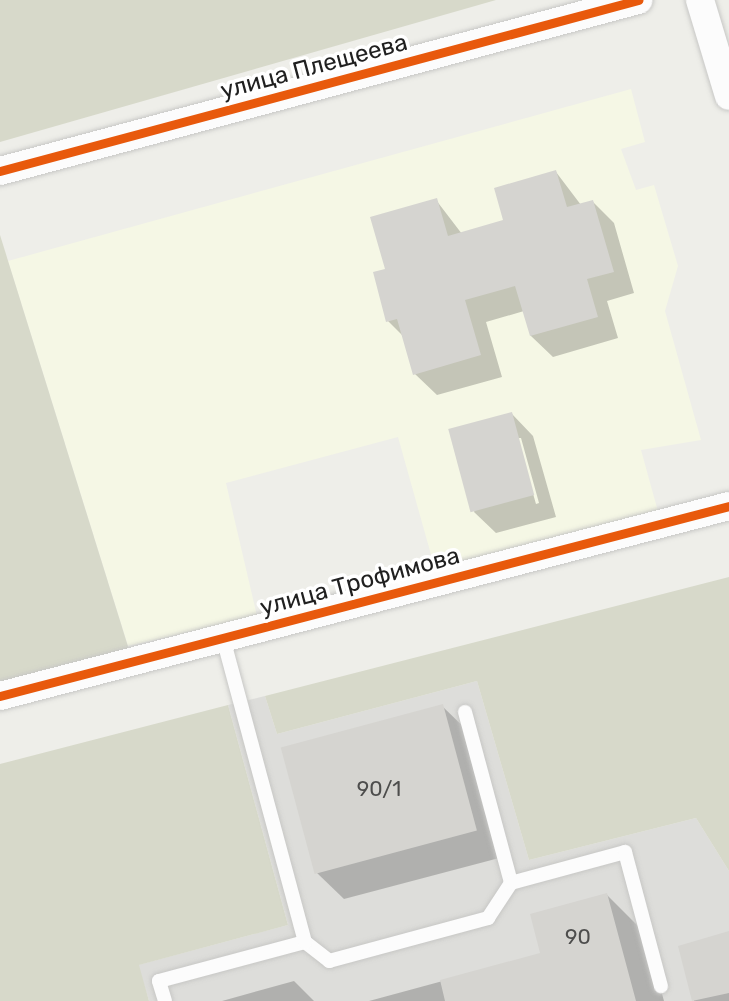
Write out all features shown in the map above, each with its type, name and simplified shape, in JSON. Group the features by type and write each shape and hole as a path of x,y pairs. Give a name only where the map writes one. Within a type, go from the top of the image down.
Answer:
{"street":[{"name":"улица Плещеева","path":"0,171 638,0"},
{"path":"700,0 729,96"},
{"name":"улица Трофимова","path":"0,696 729,506"}],"lane":[{"path":"223,638 305,942 329,961 488,918 512,883 625,852 661,986"},
{"path":"465,712 512,883"},
{"path":"164,1001 159,981 305,942"}],"shaded area":[{"path":"0,0 496,0 0,142"},
{"path":"631,89 645,142 621,149 636,190 654,185 678,266 665,311 701,440 641,450 659,515 437,576 398,437 226,483 257,616 128,646 8,261"},
{"path":"0,235 131,656 0,695"},
{"path":"729,577 729,871 696,818 529,860 477,681 277,734 265,696"},
{"path":"477,681 529,860 696,818 729,871 729,1001 149,1001 138,965 288,925 228,705 265,696 277,734"},
{"path":"228,705 288,925 139,965 149,1001 0,1001 0,764"}],"building":[{"path":"556,170 567,207 593,200 614,272 587,279 598,317 530,336 515,286 465,300 481,355 413,375 397,319 386,322 373,272 385,269 370,217 437,198 448,236 503,220 494,188"},
{"path":"512,412 534,495 471,512 448,429"},
{"path":"443,704 477,831 315,874 281,747"},
{"path":"607,893 636,1001 445,1001 440,980 540,953 530,914"},
{"path":"729,931 729,993 692,1001 678,946"}],"cycle path":[{"path":"0,171 638,0"},
{"path":"0,696 729,506"}]}
